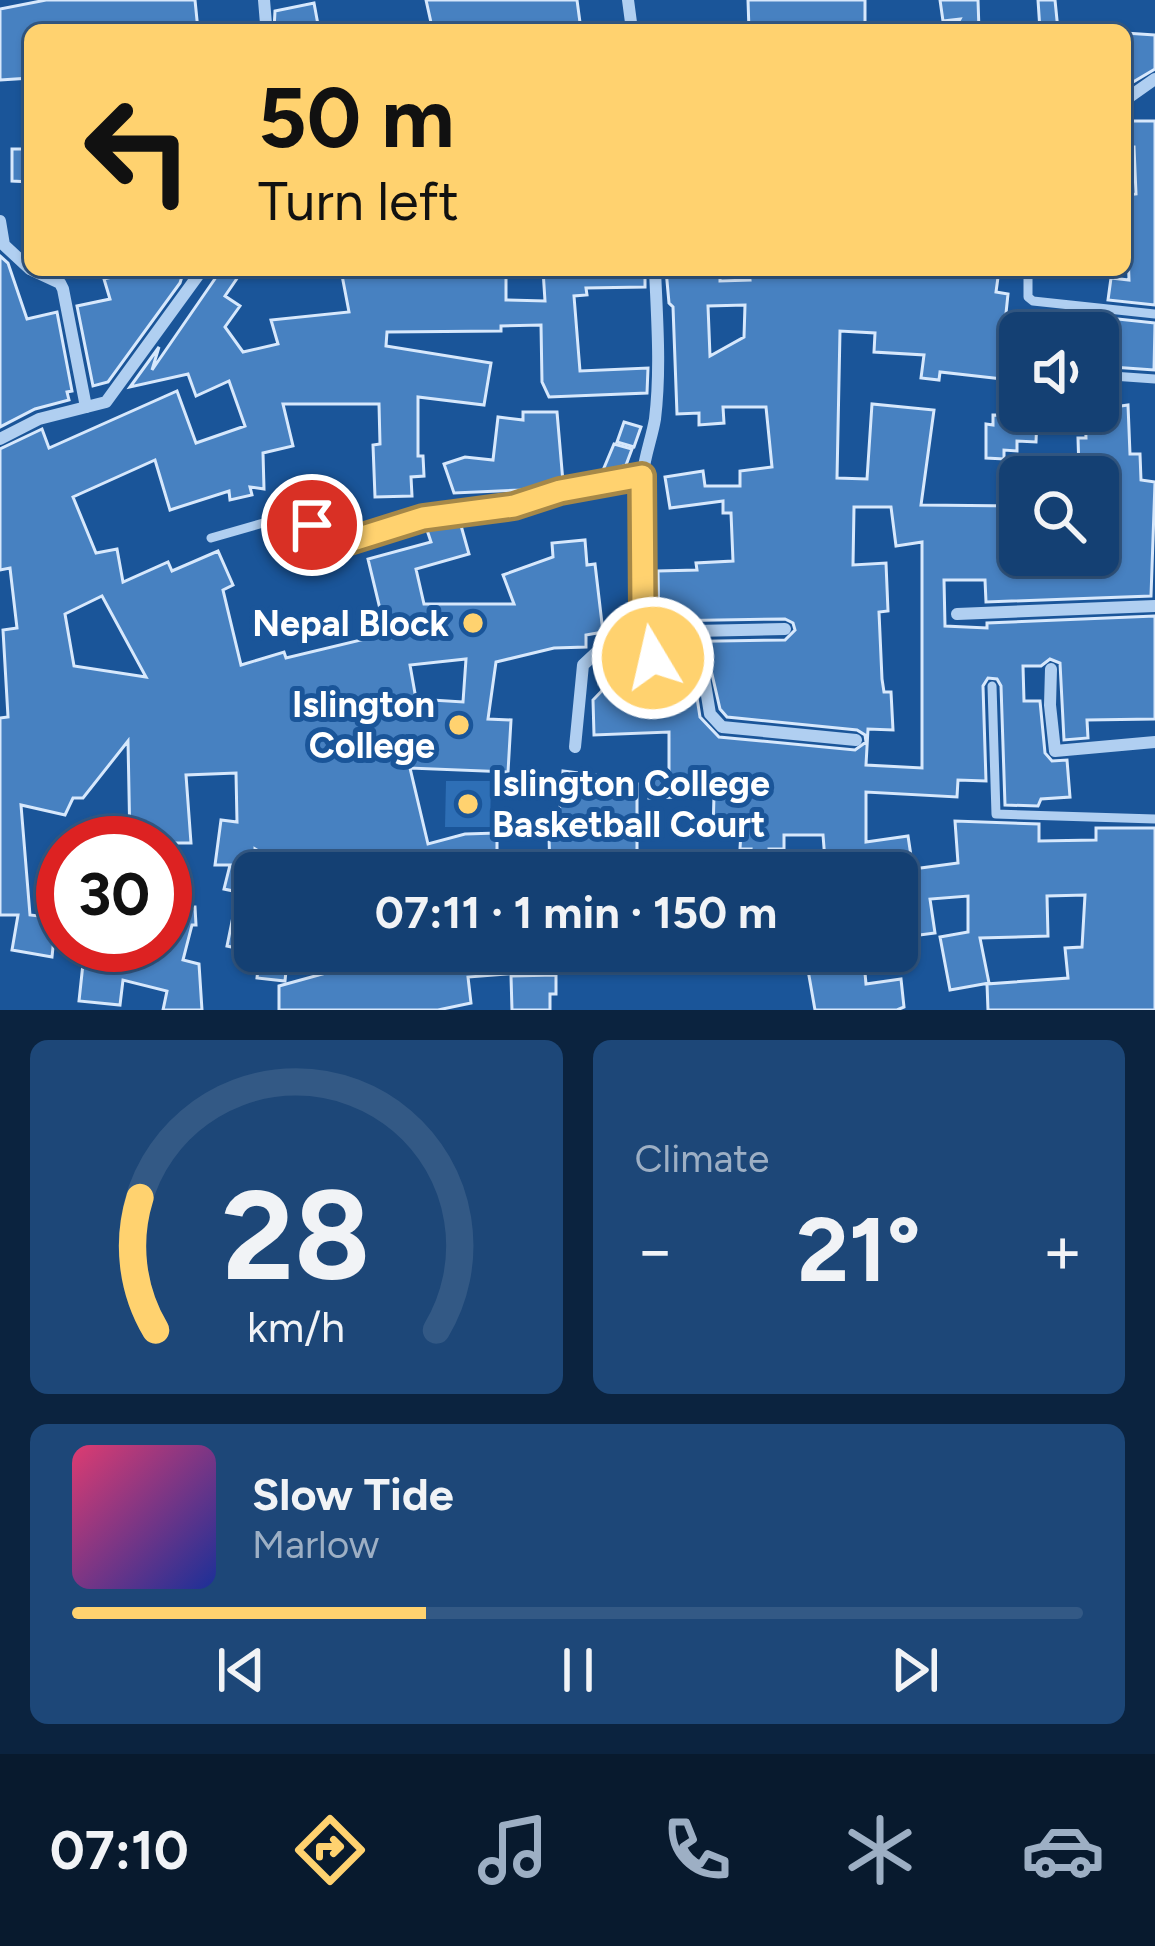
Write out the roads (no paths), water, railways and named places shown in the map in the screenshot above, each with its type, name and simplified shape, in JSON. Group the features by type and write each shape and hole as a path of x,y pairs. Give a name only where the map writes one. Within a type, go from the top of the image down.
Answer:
{"street":[{"path":"0,221 4,245 24,263"},
{"path":"45,276 63,289 86,407"},
{"path":"0,439 39,419 106,402 198,276"},
{"path":"655,276 659,351 655,420 642,476 643,609 653,658 661,665 704,676 710,714 722,727 856,740"},
{"path":"957,614 1155,606"},
{"path":"575,747 583,665 643,609"},
{"path":"648,632 784,629"},
{"path":"1051,669 1055,751 1155,742"}],"lane":[{"path":"1028,276 1028,298 1033,301 1155,314"},
{"path":"1119,377 1155,380"},
{"path":"211,538 298,513 340,544 423,518 514,506 560,491 642,476"},
{"path":"992,686 996,814 1155,819"}],"place":[{"name":"Nepal Block","path":"473,623"},
{"name":"Islington College","path":"459,725"},
{"name":"Islington College Basketball Court","path":"468,804"}]}
